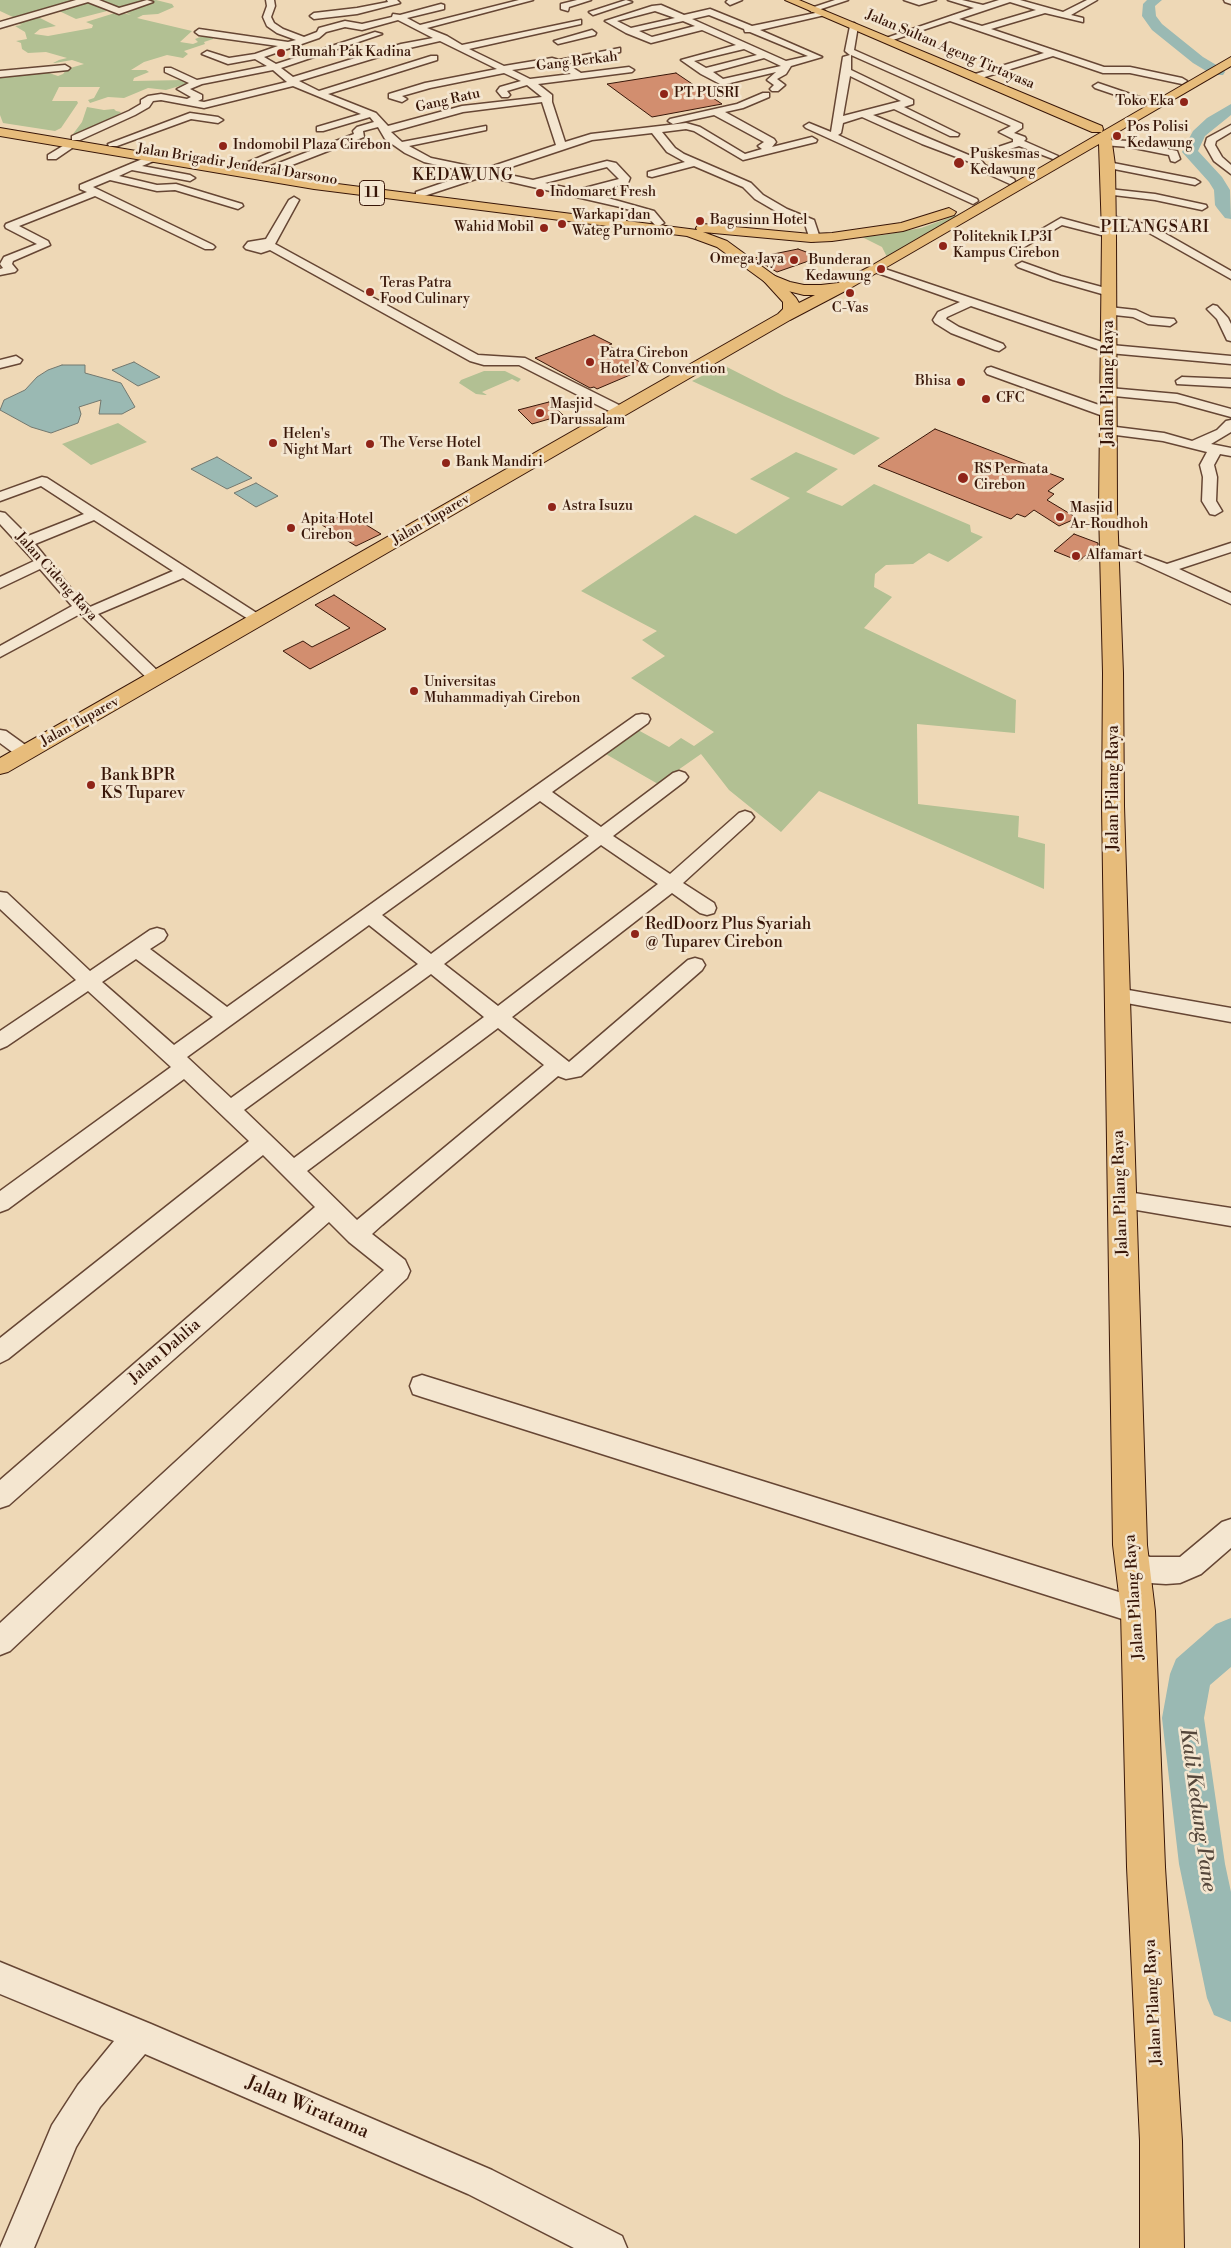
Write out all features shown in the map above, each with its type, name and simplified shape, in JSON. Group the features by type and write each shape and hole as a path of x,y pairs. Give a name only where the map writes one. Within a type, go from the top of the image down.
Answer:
{"main road":[{"name":"Jalan Sultan Ageng Tirtayasa","path":"790,0 977,78 1102,166"},
{"name":"11","path":"1102,166 1145,102 1176,88 1224,62 1231,53"},
{"name":"11","path":"770,279 785,286 804,290 842,287 876,269 1102,166 1176,88"},
{"name":"Jalan Brigadir Jenderal Darsono","path":"1,131 73,141 113,144 399,194 420,194 497,206"},
{"name":"Jalan Brigadir Jenderal Darsono","path":"73,141 205,167 288,194 307,184 578,216 699,234 722,244 770,279"},
{"name":"11","path":"832,237 920,223 973,201 1053,156 1102,166"},
{"name":"Jalan Pilang Raya","path":"1102,166 1109,301 1108,510 1121,1200 1131,1564 1138,1611 1146,1867 1161,2141 1162,2248"},
{"name":"Jalan Brigadir Jenderal Darsono","path":"578,216 756,234 812,238 832,237"},
{"path":"832,237 865,242 876,248 881,254 876,269"},
{"path":"740,257 741,251 756,244 812,238"},
{"path":"770,279 791,301 791,310 784,317"},
{"name":"Jalan Tuparev","path":"0,767 258,619 605,410 842,287"}],"street":[{"path":"0,25 85,0"},
{"path":"91,0 119,10 149,2"},
{"path":"270,0 271,6 267,17 270,24 280,31 304,40"},
{"path":"362,0 378,4 399,17 529,82 547,95 562,148"},
{"path":"422,27 530,0"},
{"path":"565,9 564,7 587,0"},
{"path":"593,12 635,0"},
{"path":"701,39 752,30 817,11 844,0"},
{"path":"908,0 919,2 932,0"},
{"path":"952,0 1020,18"},
{"path":"887,39 1009,0 1080,20"},
{"path":"1064,15 1093,0"},
{"path":"322,30 312,12 397,2"},
{"path":"362,27 442,7"},
{"path":"703,27 661,38 647,39 609,21 655,8 662,8 786,65"},
{"path":"983,29 1045,10"},
{"path":"629,31 682,17 710,12 816,57 722,82 686,60 745,46"},
{"path":"0,13 14,20"},
{"path":"949,18 1103,70 1130,70 1176,88"},
{"path":"436,58 497,40 578,22"},
{"path":"208,67 257,56 321,34 322,30 345,24 362,27 434,58 319,94"},
{"path":"836,138 848,51 854,26"},
{"path":"512,28 542,42 592,33"},
{"path":"199,32 290,45"},
{"path":"163,97 196,83 275,67 378,34"},
{"path":"484,34 513,48"},
{"path":"52,157 73,141 142,107 147,104 145,101 155,97 186,102 199,98 198,100 239,95 292,82 407,46 444,38"},
{"path":"661,38 695,57"},
{"path":"560,63 617,50"},
{"path":"848,51 1019,126 1016,129 1001,131 1021,139 1017,141 1019,143"},
{"path":"837,121 923,98 958,84 1053,53"},
{"path":"206,54 230,61"},
{"path":"704,72 765,55"},
{"path":"257,56 275,67 292,82 367,113 383,127 389,137 428,160 450,166 476,169 639,209 656,217 659,223"},
{"path":"470,62 483,59"},
{"path":"1116,70 1140,60"},
{"path":"402,99 392,96 428,85 549,61 560,63 580,76"},
{"path":"756,74 774,84 786,65"},
{"path":"0,74 65,68"},
{"path":"168,70 196,83"},
{"name":"Gang Berkah","path":"505,95 502,91 503,89 529,82 629,70"},
{"path":"846,70 910,102"},
{"path":"1098,86 1145,102"},
{"path":"113,144 208,111 183,88"},
{"path":"239,95 250,103"},
{"path":"676,126 672,121 746,104 766,95"},
{"name":"Gang Ratu","path":"270,170 360,135 358,131 360,129 383,127 462,109 547,99"},
{"path":"895,106 954,134 926,142"},
{"path":"320,129 379,107"},
{"path":"715,112 770,141 763,146 771,150"},
{"path":"863,114 926,142 971,159 981,167 1010,180"},
{"path":"192,116 218,120"},
{"path":"420,194 476,169 562,148 591,137 676,126 697,129 744,157"},
{"path":"809,126 973,201"},
{"path":"400,145 483,128"},
{"path":"1231,128 1211,140 1210,144 1213,151 1231,171"},
{"path":"655,130 671,150 694,163 746,186 759,197 783,211 810,222 812,238"},
{"path":"1215,138 1231,141"},
{"path":"705,167 812,140"},
{"path":"971,159 1019,143 1053,156"},
{"path":"1017,247 1062,221 1102,166 1129,144 1173,153 1175,159"},
{"path":"244,166 293,146"},
{"path":"152,158 84,187 209,247"},
{"path":"652,174 694,163"},
{"path":"534,183 607,164 612,165 625,178 624,181 577,193"},
{"path":"1102,166 1195,182"},
{"path":"1102,166 1156,197 1202,207"},
{"path":"1102,166 1148,228 1231,276"},
{"path":"132,167 190,178"},
{"path":"176,188 205,167"},
{"path":"108,176 157,188 176,188 238,206"},
{"path":"5,230 66,203 95,193"},
{"path":"288,194 265,245 410,328 467,364 482,368 515,370 552,391"},
{"path":"0,272 11,270 6,261 11,253 44,246 44,243 5,230"},
{"path":"1022,265 1064,280 1148,320 1170,322"},
{"path":"876,269 1109,349 1231,360"},
{"path":"971,302 939,318 942,323 999,347"},
{"path":"1231,309 1215,311 1222,318 1231,336"},
{"path":"968,335 1012,316"},
{"path":"410,328 478,360 521,361 605,410"},
{"path":"0,364 16,360"},
{"path":"991,371 1108,412 1164,437 1191,445 1231,452"},
{"path":"1182,381 1231,383"},
{"path":"1108,412 1177,398 1231,413"},
{"path":"1191,445 1203,443 1222,433 1231,424"},
{"path":"1215,450 1208,465 1210,477 1209,501 1216,511"},
{"path":"0,497 42,481 258,619"},
{"path":"26,542 95,515"},
{"name":"Jalan Cideng Raya","path":"0,516 44,562 68,594 156,678"},
{"path":"1110,547 1142,558 1231,599"},
{"path":"1166,569 1231,547"},
{"path":"0,583 44,562"},
{"path":"0,652 85,610 184,572"},
{"path":"0,1203 179,1062 227,1017 642,719"},
{"path":"0,735 25,753"},
{"path":"229,1110 431,964 678,777"},
{"path":"540,792 706,908"},
{"path":"292,1171 497,1018 672,883 745,816"},
{"path":"0,1642 398,1274 397,1267 357,1235 264,1142 179,1062 2,905"},
{"path":"370,916 497,1018 566,1070 574,1070 695,965"},
{"path":"0,1041 157,935"},
{"path":"136,949 227,1017"},
{"path":"1117,995 1231,1015"},
{"path":"357,1235 374,1218 558,1065"},
{"path":"0,1352 264,1142"},
{"path":"1121,1200 1231,1217"},
{"name":"Jalan Dahlia","path":"0,1496 330,1208"},
{"path":"422,1386 1138,1611"},
{"path":"1131,1564 1150,1570 1180,1570 1192,1565 1231,1531"},
{"name":"Jalan Wiratama","path":"0,1978 480,2182 610,2248"},
{"path":"16,2248 40,2197 64,2137 89,2096 140,2036"}],"green space":[{"path":"0,0 79,0 15,18 0,11"},
{"path":"94,0 156,0 172,4 174,7 158,14 143,15 137,18 192,31 180,42 193,44 198,42 195,39 203,36 213,36 213,39 204,42 205,44 184,51 188,54 183,58 167,55 144,62 131,70 146,70 149,72 134,78 133,81 185,80 193,82 166,90 148,88 124,98 108,97 90,103 88,100 94,98 100,87 59,87 52,101 77,101 78,103 61,128 55,131 3,123 0,115 0,75 46,72 58,76 67,69 84,64 72,60 53,63 67,58 46,52 28,53 22,49 21,43 16,41 27,39 25,32 15,26 22,25 15,23 36,16 56,26 40,29 34,34 48,36 92,28 93,25 86,22 118,12 131,15"},
{"path":"90,2 107,11 76,19 57,10"},
{"path":"87,107 104,110 114,109 121,112 116,117 80,135 73,134 82,122"},
{"path":"965,212 887,257 882,247 862,237 921,228"},
{"path":"723,365 784,396 880,438 854,455 692,381"},
{"path":"484,371 505,371 521,379 518,382 512,379 482,392 487,395 476,394 459,383 461,380"},
{"path":"118,423 147,442 91,465 62,444"},
{"path":"796,452 838,469 806,492 842,506 874,484 970,525 971,532 983,537 948,562 929,553 913,564 886,565 875,574 874,587 892,597 864,628 1016,700 1015,733 917,724 918,804 1019,816 1018,837 1045,844 1044,889 819,791 781,832 729,790 701,754 658,784 604,753 638,730 669,747 681,738 694,746 714,732 631,678 665,656 642,640 657,631 581,591 695,515 736,534 790,498 750,479"}],"water":[{"path":"134,362 160,377 138,386 112,370"},
{"path":"62,365 85,365 85,373 121,383 135,407 122,414 99,414 101,400 79,407 81,414 78,423 51,433 31,427 0,410 4,400 25,390 37,377 48,370"},
{"path":"217,457 252,478 227,489 191,469"},
{"path":"256,483 278,496 256,507 234,493"}],"building":[{"name":"PT PUSRI","path":"676,73 722,104 652,117 607,84"},
{"name":"Omega Jaya","path":"798,249 820,257 777,272 754,258"},
{"name":"Patra Cirebon Hotel & Convention","path":"594,335 612,344 607,345 646,365 634,370 637,372 597,389 594,387 590,388 535,358"},
{"name":"Masjid Darussalam","path":"549,402 563,415 532,424 518,410"},
{"path":"935,429 1064,479 1048,491 1054,494 1047,500 1077,518 1059,526 1034,510 1025,517 1017,514 1011,519 878,466"},
{"path":"347,513 381,534 356,546 322,525"},
{"path":"1074,534 1098,543 1079,561 1054,551"},
{"path":"334,595 386,629 310,669 283,651 303,641 312,647 350,628 315,605"}],"waterway":[{"name":"Kali Kedung Pane","path":"1156,0 1149,4 1149,16 1157,27 1198,60 1218,72"},
{"name":"Kali Kedung Pane","path":"1231,108 1212,121 1198,134 1190,152 1216,180 1222,190 1223,205 1231,214"},
{"name":"Kali Kedung Pane","path":"1231,1639 1191,1674 1183,1718 1202,1864 1231,1998"}],"place":[{"name":"Rumah Pak Kadina","path":"281,53"},
{"name":"PT PUSRI","path":"664,94"},
{"name":"Toko Eka","path":"1184,102"},
{"name":"Pos Polisi Kedawung","path":"1117,136"},
{"name":"Indomobil Plaza Cirebon","path":"223,146"},
{"name":"Puskesmas Kedawung","path":"959,163"},
{"name":"Indomaret Fresh","path":"540,193"},
{"name":"Bagusinn Hotel","path":"700,221"},
{"name":"Warkapi dan Wateg Purnomo","path":"562,224"},
{"name":"Wahid Mobil","path":"544,228"},
{"name":"Politeknik LP3I Kampus Cirebon","path":"943,246"},
{"name":"Omega Jaya","path":"794,260"},
{"name":"Bunderan Kedawung","path":"881,269"},
{"name":"Teras Patra Food Culinary","path":"370,292"},
{"name":"C-Vas","path":"850,293"},
{"name":"Patra Cirebon Hotel & Convention","path":"590,362"},
{"name":"Bhisa","path":"961,382"},
{"name":"CFC","path":"986,399"},
{"name":"Masjid Darussalam","path":"540,413"},
{"name":"Helen's Night Mart","path":"273,443"},
{"name":"The Verse Hotel","path":"370,444"},
{"name":"Bank Mandiri","path":"446,463"},
{"name":"RS Permata Cirebon","path":"963,478"},
{"name":"Astra Isuzu","path":"552,507"},
{"name":"Masjid Ar-Roudhoh","path":"1060,517"},
{"name":"Apita Hotel Cirebon","path":"291,528"},
{"name":"Alfamart","path":"1076,556"},
{"name":"Universitas Muhammadiyah Cirebon","path":"414,691"},
{"name":"Bank BPR KS Tuparev","path":"91,785"},
{"name":"RedDoorz Plus Syariah @ Tuparev Cirebon","path":"635,934"}],"district":[{"name":"KEDAWUNG","path":"463,176"},
{"name":"PILANGSARI","path":"1155,228"}]}
